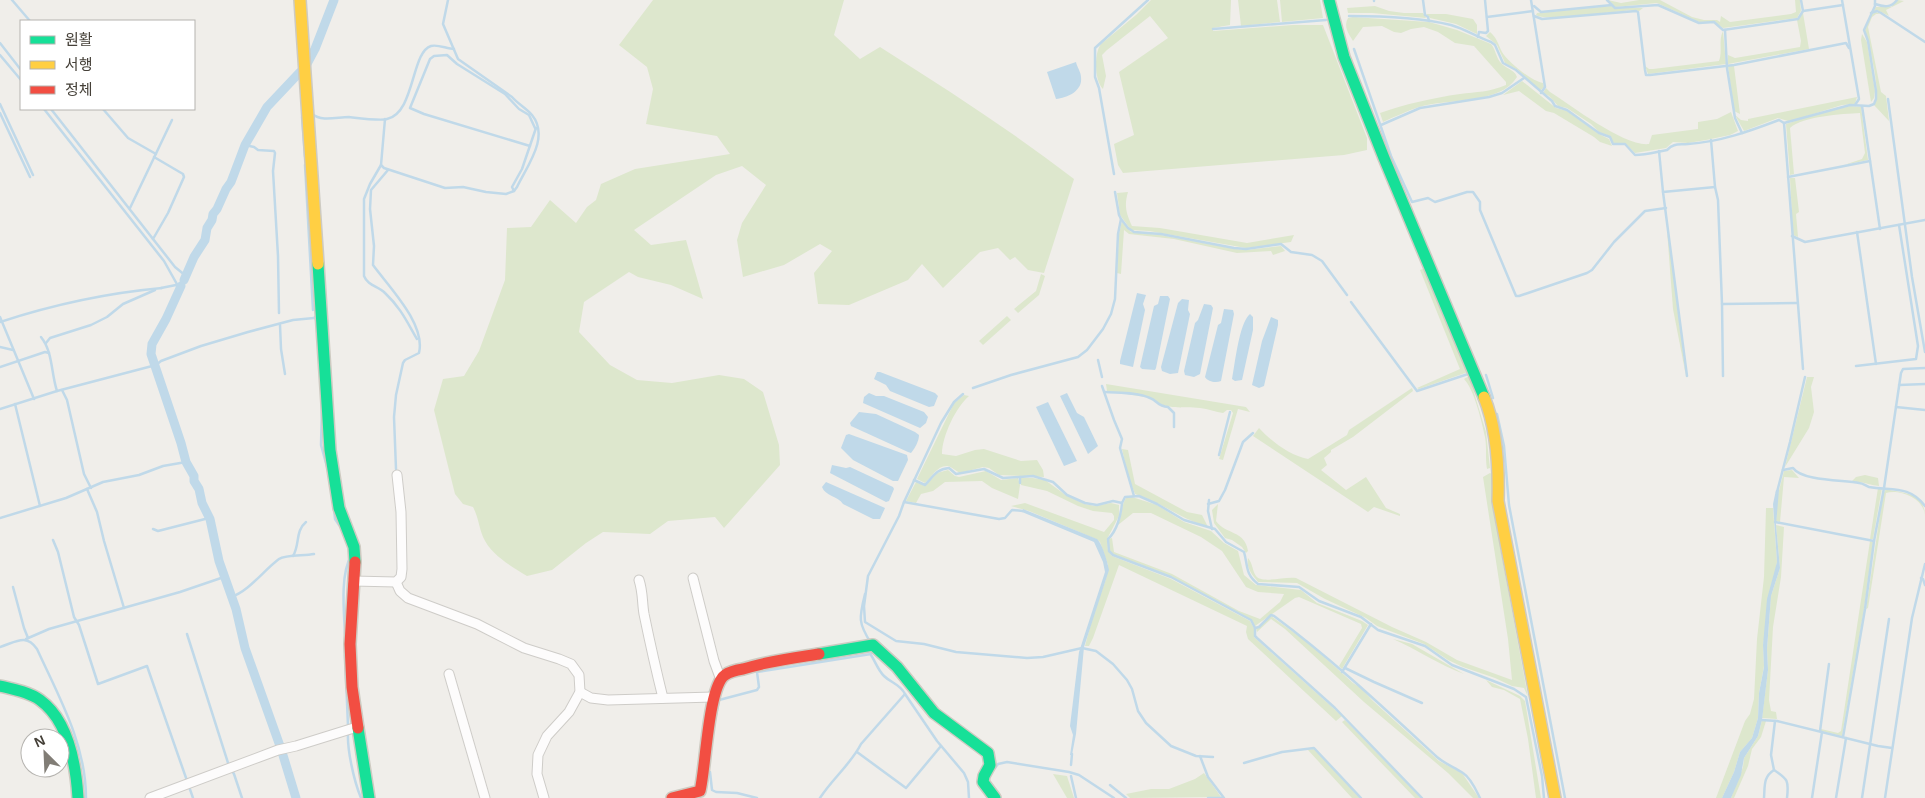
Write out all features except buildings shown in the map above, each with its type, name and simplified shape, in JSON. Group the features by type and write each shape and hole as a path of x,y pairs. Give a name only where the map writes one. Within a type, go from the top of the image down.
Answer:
{"street":[{"path":"300,0 330,450 338,508 353,539 355,553 350,644 352,687 369,798"},
{"path":"1329,0 1344,57 1487,405 1494,432 1498,466 1498,501 1555,798"},
{"path":"396,582 400,577 402,569 401,512 397,475"},
{"path":"693,578 714,661 721,680"},
{"path":"639,580 643,592 644,611 653,661 662,698"},
{"path":"353,581 396,582"},
{"path":"396,582 400,591 408,598 447,612 524,648 571,664 579,675 580,692 569,712 547,736 538,755 537,774 544,798"},
{"path":"672,798 700,791 704,775 713,697 718,683 725,675 766,662 873,645 897,667 934,713 988,753 992,760 983,780 984,785 995,798"},
{"path":"449,674 485,798"},
{"path":"0,686 39,699 52,711 62,727 70,750 78,798"},
{"path":"580,692 591,698 608,700 713,697"},
{"path":"150,798 278,750 357,727"}],"green space":[{"path":"653,0 844,0 834,35 860,59 880,47 1003,127 1074,179 1044,273 1028,270 1015,257 1010,260 998,248 980,252 943,288 922,264 908,280 849,305 818,304 814,273 832,251 820,244 784,265 743,277 737,240 742,223 766,185 742,166 716,175 634,230 651,245 686,240 703,299 671,285 638,277 629,272 584,302 579,332 610,365 637,380 672,383 719,375 744,379 763,392 779,445 780,465 724,528 715,517 668,521 650,534 603,532 552,570 527,576 502,560 491,549 483,537 473,507 463,504 455,494 434,410 443,379 464,376 479,351 505,280 507,228 531,227 550,200 576,223 587,207 596,200 601,184 635,169 730,154 717,136 646,124 653,89 647,67 619,45"},
{"path":"1151,0 1231,0 1230,25 1213,28 1213,31 1293,25 1323,25 1367,138 1367,150 1344,155 1123,173 1118,165 1114,144 1134,135 1119,72 1168,38 1150,16 1102,55 1106,76 1103,89 1098,79 1096,60 1101,44"},
{"path":"1238,0 1277,0 1280,22 1241,26"},
{"path":"1280,0 1320,0 1323,18 1282,22"},
{"path":"1608,0 1621,3 1639,0 1660,0 1692,17 1720,22 1721,16 1730,22 1791,14 1796,12 1795,0 1800,0 1801,11 1797,18 1723,28 1714,22 1699,22 1657,3 1615,7"},
{"path":"1898,0 1904,1 1886,10 1889,16 1877,10 1873,12 1876,7 1891,7"},
{"path":"1375,6 1389,11 1423,13 1426,18 1372,13 1348,13 1347,8"},
{"path":"1611,6 1615,8 1643,8 1639,11 1627,10 1552,18 1536,15 1537,13"},
{"path":"1876,12 1880,14 1872,17 1868,27 1881,92 1886,96 1889,121 1874,105 1877,90 1876,79 1865,30 1872,14"},
{"path":"1803,13 1809,49 1728,64 1728,55 1735,58 1800,47 1801,41 1797,20"},
{"path":"1426,14 1446,14 1473,19 1477,25 1477,34 1456,24 1430,18"},
{"path":"1348,18 1429,22 1457,30 1491,44 1499,61 1514,72 1517,77 1509,86 1499,92 1473,99 1419,107 1383,122 1380,113 1439,97 1494,89 1506,85 1506,82 1474,46 1455,43 1438,32 1424,27 1401,33 1382,26 1363,27 1353,41 1346,24"},
{"path":"1723,31 1726,64 1648,74 1645,66 1653,69 1719,61"},
{"path":"1490,32 1509,61 1526,75 1543,83 1544,87 1540,91 1518,70 1505,63 1497,45 1486,36"},
{"path":"1862,34 1867,42 1875,91 1871,102 1861,40"},
{"path":"1728,66 1734,66 1740,114 1734,111"},
{"path":"1522,81 1556,108 1567,111 1609,139 1612,146 1600,142 1554,113 1546,111 1519,91 1503,95"},
{"path":"1546,88 1613,133 1639,143 1649,144 1652,135 1698,129 1698,122 1717,119 1731,112 1738,131 1730,135 1706,140 1688,143 1673,142 1666,148 1635,153 1624,143 1614,144 1610,136 1599,132 1591,124 1567,108 1558,106 1549,96 1543,93"},
{"path":"1857,97 1855,104 1842,105 1794,120 1788,121 1778,118 1744,131 1735,115 1741,120 1748,121 1748,119"},
{"path":"1850,106 1861,107 1868,160 1844,165 1862,159 1865,153 1860,113 1813,118 1790,128 1794,174 1790,175 1786,124"},
{"path":"1790,178 1795,178 1799,212 1796,214 1798,237 1793,235"},
{"path":"1128,192 1126,209 1132,226 1160,228 1247,243 1294,235 1291,242 1246,248 1149,231 1131,230 1120,215 1117,193"},
{"path":"1122,221 1131,232 1161,235 1235,249 1246,250 1281,246 1285,251 1273,255 1271,251 1237,253 1174,239 1129,234 1124,230 1121,274 1117,273 1119,234"},
{"path":"1667,230 1670,248 1686,376 1673,309"},
{"path":"1425,268 1468,372 1419,389 1417,388 1460,369 1420,270"},
{"path":"1041,274 1045,276 1039,295 1018,313 1014,309 1036,291"},
{"path":"1007,316 1011,320 983,345 979,341"},
{"path":"1469,376 1486,432 1490,468 1487,469 1486,441 1482,423 1474,398 1464,379"},
{"path":"1807,377 1814,377 1811,387 1814,412 1809,428 1785,467"},
{"path":"1106,384 1246,407 1250,412 1238,409 1223,460 1219,459 1233,413 1231,410 1223,413 1200,408 1162,405 1152,398 1107,391"},
{"path":"1412,388 1413,391 1353,437 1331,450 1324,458 1327,465 1321,470 1346,490 1366,477 1386,508 1400,514 1400,516 1374,507 1368,512 1253,436 1259,428 1281,447 1294,455 1308,459 1347,435 1349,430"},
{"path":"964,395 969,396 959,407 951,422 944,439 942,454 956,456 984,449 1021,461 1037,460 1043,470 1044,477 999,475 989,468 983,467 960,473 951,467 944,466 938,469 925,483 917,479 954,403"},
{"path":"1122,449 1128,450 1135,484 1187,512 1202,515 1208,527 1135,494 1128,476"},
{"path":"948,470 959,477 986,471 1001,480 1018,478 1020,485 1018,499 992,488 982,481 945,482 933,491 921,494 916,503 906,501 916,482 925,486 937,473"},
{"path":"1792,470 1799,478 1784,477 1780,522 1776,521 1777,498 1784,471"},
{"path":"1490,473 1493,475 1494,507 1501,552 1528,697 1524,688 1512,686 1463,667 1448,660 1424,644 1377,626 1366,618 1325,599 1297,583 1258,582 1249,568 1248,558 1256,576 1259,578 1268,580 1296,578 1392,627 1426,642 1457,660 1512,680 1508,639 1483,477"},
{"path":"1865,475 1878,478 1879,486 1851,482 1856,477"},
{"path":"1021,478 1045,480 1067,496 1085,504 1095,506 1111,503 1119,505 1119,516 1107,539 1108,551 1112,556 1171,579 1250,621 1254,628 1254,637 1342,716 1336,721 1248,639 1247,626 1119,565 1093,638 1089,646 1085,646 1094,612 1106,579 1108,565 1100,542 1029,511 1011,506 1025,503 1104,532 1114,520 1114,516 1112,513 1093,511 1078,506 1047,491 1021,485"},
{"path":"1878,488 1882,488 1873,539 1870,539"},
{"path":"1886,489 1906,493 1917,498 1924,509 1925,517 1924,511 1917,500 1905,494 1886,493 1868,608 1866,609 1883,494"},
{"path":"1132,497 1157,505 1184,522 1211,531 1224,543 1238,551 1244,575 1256,585 1301,590 1317,603 1368,625 1342,669 1339,666 1362,628 1361,624 1299,597 1255,626 1247,617 1171,576 1109,551 1109,539 1112,538 1114,552 1172,574 1239,611 1260,619 1280,602 1284,594 1258,592 1246,587 1222,551 1201,537 1151,513 1133,513 1118,525 1124,501 1126,498"},
{"path":"1218,504 1216,521 1225,529 1243,539 1248,551 1246,553 1242,547 1232,540 1225,538 1214,523 1212,510"},
{"path":"1766,508 1773,508 1777,562 1763,645 1764,666 1759,693 1758,718 1752,738 1740,752 1734,772 1722,798 1716,798 1745,721 1750,714 1754,699 1757,639 1764,577"},
{"path":"1776,525 1784,527 1781,577 1773,627 1769,700 1771,711 1776,712 1777,719 1762,718 1768,670 1767,649 1771,596 1780,568"},
{"path":"1870,541 1873,542 1864,609 1842,736 1821,731 1821,729 1838,733 1841,731"},
{"path":"1271,616 1310,644 1361,688 1439,761 1462,773 1479,798 1473,798 1448,773 1364,702 1285,629 1271,619 1257,632 1256,628"},
{"path":"1393,639 1412,644 1464,674 1446,666"},
{"path":"1486,680 1520,696 1525,701 1541,798 1536,798 1528,739 1520,699 1504,690 1492,687"},
{"path":"1345,720 1421,798 1415,798 1342,722"},
{"path":"1762,720 1766,721 1761,737 1752,749 1748,766 1734,798 1731,798 1743,767 1744,758 1758,736"},
{"path":"1313,749 1360,798 1352,798 1308,750"},
{"path":"1204,773 1221,797 1130,798 1126,794 1151,789 1169,789 1195,779"},
{"path":"1053,774 1067,776 1074,798 1067,798"}],"water":[{"path":"1076,62 1081,75 1081,82 1077,90 1065,97 1056,99 1047,72"},
{"path":"1137,293 1146,295 1143,304 1145,310 1133,367 1120,364 1120,361"},
{"path":"1160,296 1168,296 1170,299 1156,368 1155,370 1142,369 1140,367 1154,306 1158,304"},
{"path":"1182,299 1189,300 1188,310 1190,314 1178,373 1170,374 1162,371 1161,367 1178,303"},
{"path":"1204,304 1211,305 1213,308 1200,374 1194,377 1185,375 1184,371 1195,323"},
{"path":"1224,309 1233,310 1234,314 1221,381 1212,382 1205,377"},
{"path":"1250,314 1253,317 1253,330 1242,380 1235,381 1232,379 1238,344 1243,326"},
{"path":"1271,317 1278,320 1278,325 1264,386 1259,388 1252,385 1262,341"},
{"path":"877,372 935,393 938,396 934,406 929,407 890,391 886,385 874,379"},
{"path":"869,393 876,396 884,396 924,412 928,417 926,423 920,428 863,403 864,397"},
{"path":"1067,393 1077,413 1084,417 1098,446 1088,454 1060,396"},
{"path":"1048,402 1077,461 1064,466 1036,407"},
{"path":"859,412 876,414 919,435 911,453 851,426 850,423"},
{"path":"849,434 907,455 908,460 898,481 893,481 853,460 841,448 846,435"},
{"path":"832,465 850,467 893,487 894,489 889,501 886,502 830,473"},
{"path":"826,482 885,508 880,519 873,519 843,504 824,490 822,487"},
{"path":"1776,490 1779,490 1776,525 1780,568 1771,596 1767,649 1768,670 1762,720 1758,736 1744,758 1741,775 1731,798 1722,798 1734,772 1740,752 1752,738 1758,718 1759,693 1764,667 1763,645 1767,599 1777,562 1773,504"},
{"path":"1023,509 1097,539 1103,549 1109,570 1084,647 1076,734 1072,755 1070,755 1073,735 1070,726 1079,652 1105,572 1103,562 1094,542 1022,512"}],"waterway":[{"path":"12,0 29,20"},
{"path":"307,64 315,49 334,0"},
{"path":"385,119 381,165 384,168 445,188 463,187 506,194 514,191 517,187 538,142 537,124 532,115 512,97 458,59 443,24 448,0"},
{"path":"1114,174 1099,88 1095,77 1095,48 1148,0"},
{"path":"1423,0 1425,15 1429,21"},
{"path":"1478,37 1479,32 1486,33 1488,31 1485,0"},
{"path":"1531,0 1545,87 1541,93"},
{"path":"1607,0 1615,8 1658,5 1699,23 1714,22 1723,30 1798,19 1803,11 1801,0"},
{"path":"1842,0 1859,99 1855,105"},
{"path":"1349,16 1375,16 1439,22 1451,25 1491,42 1495,45 1503,63 1516,70 1552,101 1555,106 1567,110 1599,133 1610,137 1613,144 1625,144 1635,155 1667,150 1676,145 1700,143 1723,138 1779,120 1784,123 1850,105 1869,106 1874,104 1876,91 1868,41 1864,30 1875,6 1875,0"},
{"path":"1875,4 1887,6 1897,0"},
{"path":"1534,6 1541,12 1612,5"},
{"path":"1803,11 1843,5"},
{"path":"1487,17 1533,11"},
{"path":"1871,13 1877,11 1881,13 1925,42"},
{"path":"1534,16 1542,19 1638,12 1646,75 1734,65 1846,43 1849,48"},
{"path":"1213,29 1326,20"},
{"path":"1725,30 1727,68 1735,118 1742,133"},
{"path":"0,43 20,69"},
{"path":"312,114 320,118 387,119 396,114 403,106 420,59 425,51 431,46 454,49"},
{"path":"1354,49 1391,156 1412,202 1428,198 1435,202 1467,192 1473,192 1480,202 1480,210 1516,296 1587,273 1592,270 1614,242 1645,211 1666,208"},
{"path":"0,55 20,79"},
{"path":"530,146 410,108 430,59 434,56 447,55 457,64 505,94 519,109 529,115 535,128"},
{"path":"184,280 194,257 205,240 207,228 231,182 245,145 267,107 300,72"},
{"path":"1381,125 1420,108 1489,97 1502,93 1524,78"},
{"path":"1888,99 1912,277 1925,352"},
{"path":"0,104 33,175"},
{"path":"1862,106 1880,229"},
{"path":"45,110 164,261 178,286"},
{"path":"52,110 175,267 186,276"},
{"path":"104,110 128,138 156,154"},
{"path":"0,113 30,177"},
{"path":"302,117 305,157"},
{"path":"130,208 172,120"},
{"path":"1784,123 1803,369"},
{"path":"514,191 512,187 522,169 536,128"},
{"path":"1687,376 1663,192 1715,187 1711,140"},
{"path":"245,145 258,150 274,151 275,153 273,171 279,313"},
{"path":"1659,151 1663,192"},
{"path":"153,239 168,213 184,177 183,174 154,157"},
{"path":"1788,177 1870,161"},
{"path":"305,165 313,310"},
{"path":"381,165 364,199 364,276 368,282 391,299 417,339"},
{"path":"388,170 371,190 370,209 374,246 373,265 405,306 412,318 420,342 419,353 403,363 396,395 394,417 396,469"},
{"path":"1715,187 1718,200 1723,376"},
{"path":"973,388 1011,375 1078,357 1087,350 1103,329 1111,314 1115,299 1118,234 1121,219 1115,192"},
{"path":"1121,219 1134,232 1161,234 1234,248 1246,249 1281,244 1291,252 1312,255 1322,261 1347,295"},
{"path":"1792,236 1805,242 1925,220"},
{"path":"1856,366 1916,359 1918,346 1899,225"},
{"path":"1857,232 1876,364"},
{"path":"161,288 176,285 181,287"},
{"path":"181,286 152,344 151,354 186,462 194,476 202,503 210,519 219,561 236,609 245,648 280,746"},
{"path":"0,322 80,301 162,288"},
{"path":"46,343 50,338 91,325 107,317 123,304 155,290"},
{"path":"1351,302 1417,391 1468,374"},
{"path":"1722,304 1797,303"},
{"path":"0,317 34,399"},
{"path":"315,317 317,323"},
{"path":"0,409 57,391 156,365 161,361 201,346 248,332 293,320 314,318"},
{"path":"280,325 285,374"},
{"path":"41,337 48,349 57,391"},
{"path":"0,347 13,350"},
{"path":"0,367 45,352 49,353"},
{"path":"1098,360 1102,377"},
{"path":"1843,737 1865,609 1901,373 1903,369 1925,368"},
{"path":"1486,375 1493,398"},
{"path":"1777,492 1805,377"},
{"path":"1899,385 1925,384"},
{"path":"1102,386 1122,439 1120,448 1134,496"},
{"path":"62,390 67,400 84,474 91,488"},
{"path":"1105,392 1128,393 1153,399 1162,406 1168,407 1174,413 1174,427"},
{"path":"963,394 954,402 941,423 899,516 868,576 864,606 865,622 896,641 924,644 956,652 1027,658 1043,657 1082,648 1096,651 1113,664 1127,680 1132,689 1138,711 1146,723 1171,746 1196,756 1213,757"},
{"path":"15,404 40,506"},
{"path":"322,406 321,445 327,467"},
{"path":"1896,407 1925,410"},
{"path":"1219,455 1230,412"},
{"path":"1497,414 1504,446 1509,505 1565,798"},
{"path":"1208,504 1219,501 1243,442 1253,433"},
{"path":"0,518 66,498 103,482 139,475 163,466 186,462"},
{"path":"914,480 925,485 938,472 949,468 956,474 984,469 1003,478 1033,476 1053,482 1067,495 1085,503 1097,505 1113,501 1122,503 1125,497 1139,496 1184,520 1215,529 1226,542 1244,552 1249,573 1258,584 1299,587 1319,601 1361,617 1378,630 1425,646 1452,665 1514,689 1526,697 1542,776 1544,798"},
{"path":"1783,470 1793,468 1814,478 1900,490 1913,495 1925,506"},
{"path":"1020,477 1020,483"},
{"path":"87,489 97,512 124,608"},
{"path":"1209,500 1208,511 1212,529"},
{"path":"904,502 999,519 1005,518 1012,510 1023,511"},
{"path":"1122,503 1118,522 1114,532 1108,539 1109,551 1113,555 1171,577 1251,620 1255,628 1255,636 1335,708 1422,798"},
{"path":"334,509 335,519 339,525"},
{"path":"153,529 158,531 209,518"},
{"path":"293,556 300,530 306,522"},
{"path":"1775,522 1874,541"},
{"path":"53,540 58,552 74,617 79,625 98,684 147,666 193,798"},
{"path":"231,597 244,590 282,557 314,554"},
{"path":"345,634 344,583 345,573 351,556"},
{"path":"1885,798 1912,618 1925,564"},
{"path":"26,639 49,629 180,592 224,577"},
{"path":"1921,578 1925,585"},
{"path":"13,587 28,638"},
{"path":"865,594 861,620 871,643"},
{"path":"1255,628 1259,627 1271,615 1274,616 1337,667 1443,762 1466,775 1480,798"},
{"path":"1862,798 1889,619"},
{"path":"1342,672 1371,624"},
{"path":"187,634 229,766 234,774 242,798"},
{"path":"0,647 25,640 29,641 37,649 70,721 85,778 86,798"},
{"path":"716,715 719,700 757,690 759,687 757,672 871,654"},
{"path":"345,655 348,726"},
{"path":"820,798 861,744 905,694 901,688 882,674 871,655"},
{"path":"1820,731 1829,664"},
{"path":"1345,668 1422,703"},
{"path":"905,694 937,741 964,773 968,782 969,798"},
{"path":"1761,720 1777,721 1892,748"},
{"path":"1775,721 1771,755 1774,770 1786,781 1788,788 1787,798"},
{"path":"348,732 352,765 361,798"},
{"path":"1812,798 1822,732"},
{"path":"1836,798 1846,738"},
{"path":"857,752 906,788 941,746"},
{"path":"1244,763 1282,752 1314,748 1361,798"},
{"path":"282,752 296,798"},
{"path":"1071,765 1072,754"},
{"path":"1200,756 1208,777 1224,798"},
{"path":"995,768 998,764 1007,762 1069,772 1079,775 1114,798"},
{"path":"1764,798 1766,779 1774,770"},
{"path":"710,772 712,790 757,798"},
{"path":"1071,776 1076,798"},
{"path":"1110,785 1126,798"},
{"path":"1208,798 1223,798"}],"traffic: fast":[{"path":"1329,0 1344,57 1484,397"},
{"path":"318,264 330,450 339,508 354,547 355,562"},
{"path":"819,654 873,645 897,667 934,713 988,753 990,765 983,782 995,798"},
{"path":"0,686 36,697 50,709 58,720 73,758 78,798"},
{"path":"358,728 369,798"}],"traffic: slow":[{"path":"300,0 318,264"},
{"path":"1484,397 1492,422 1496,448 1498,501 1555,798"}],"traffic: jam":[{"path":"355,562 350,644 352,687 358,728"},
{"path":"672,798 700,791 711,711 719,682 725,675 733,671 762,664 819,654"}]}
